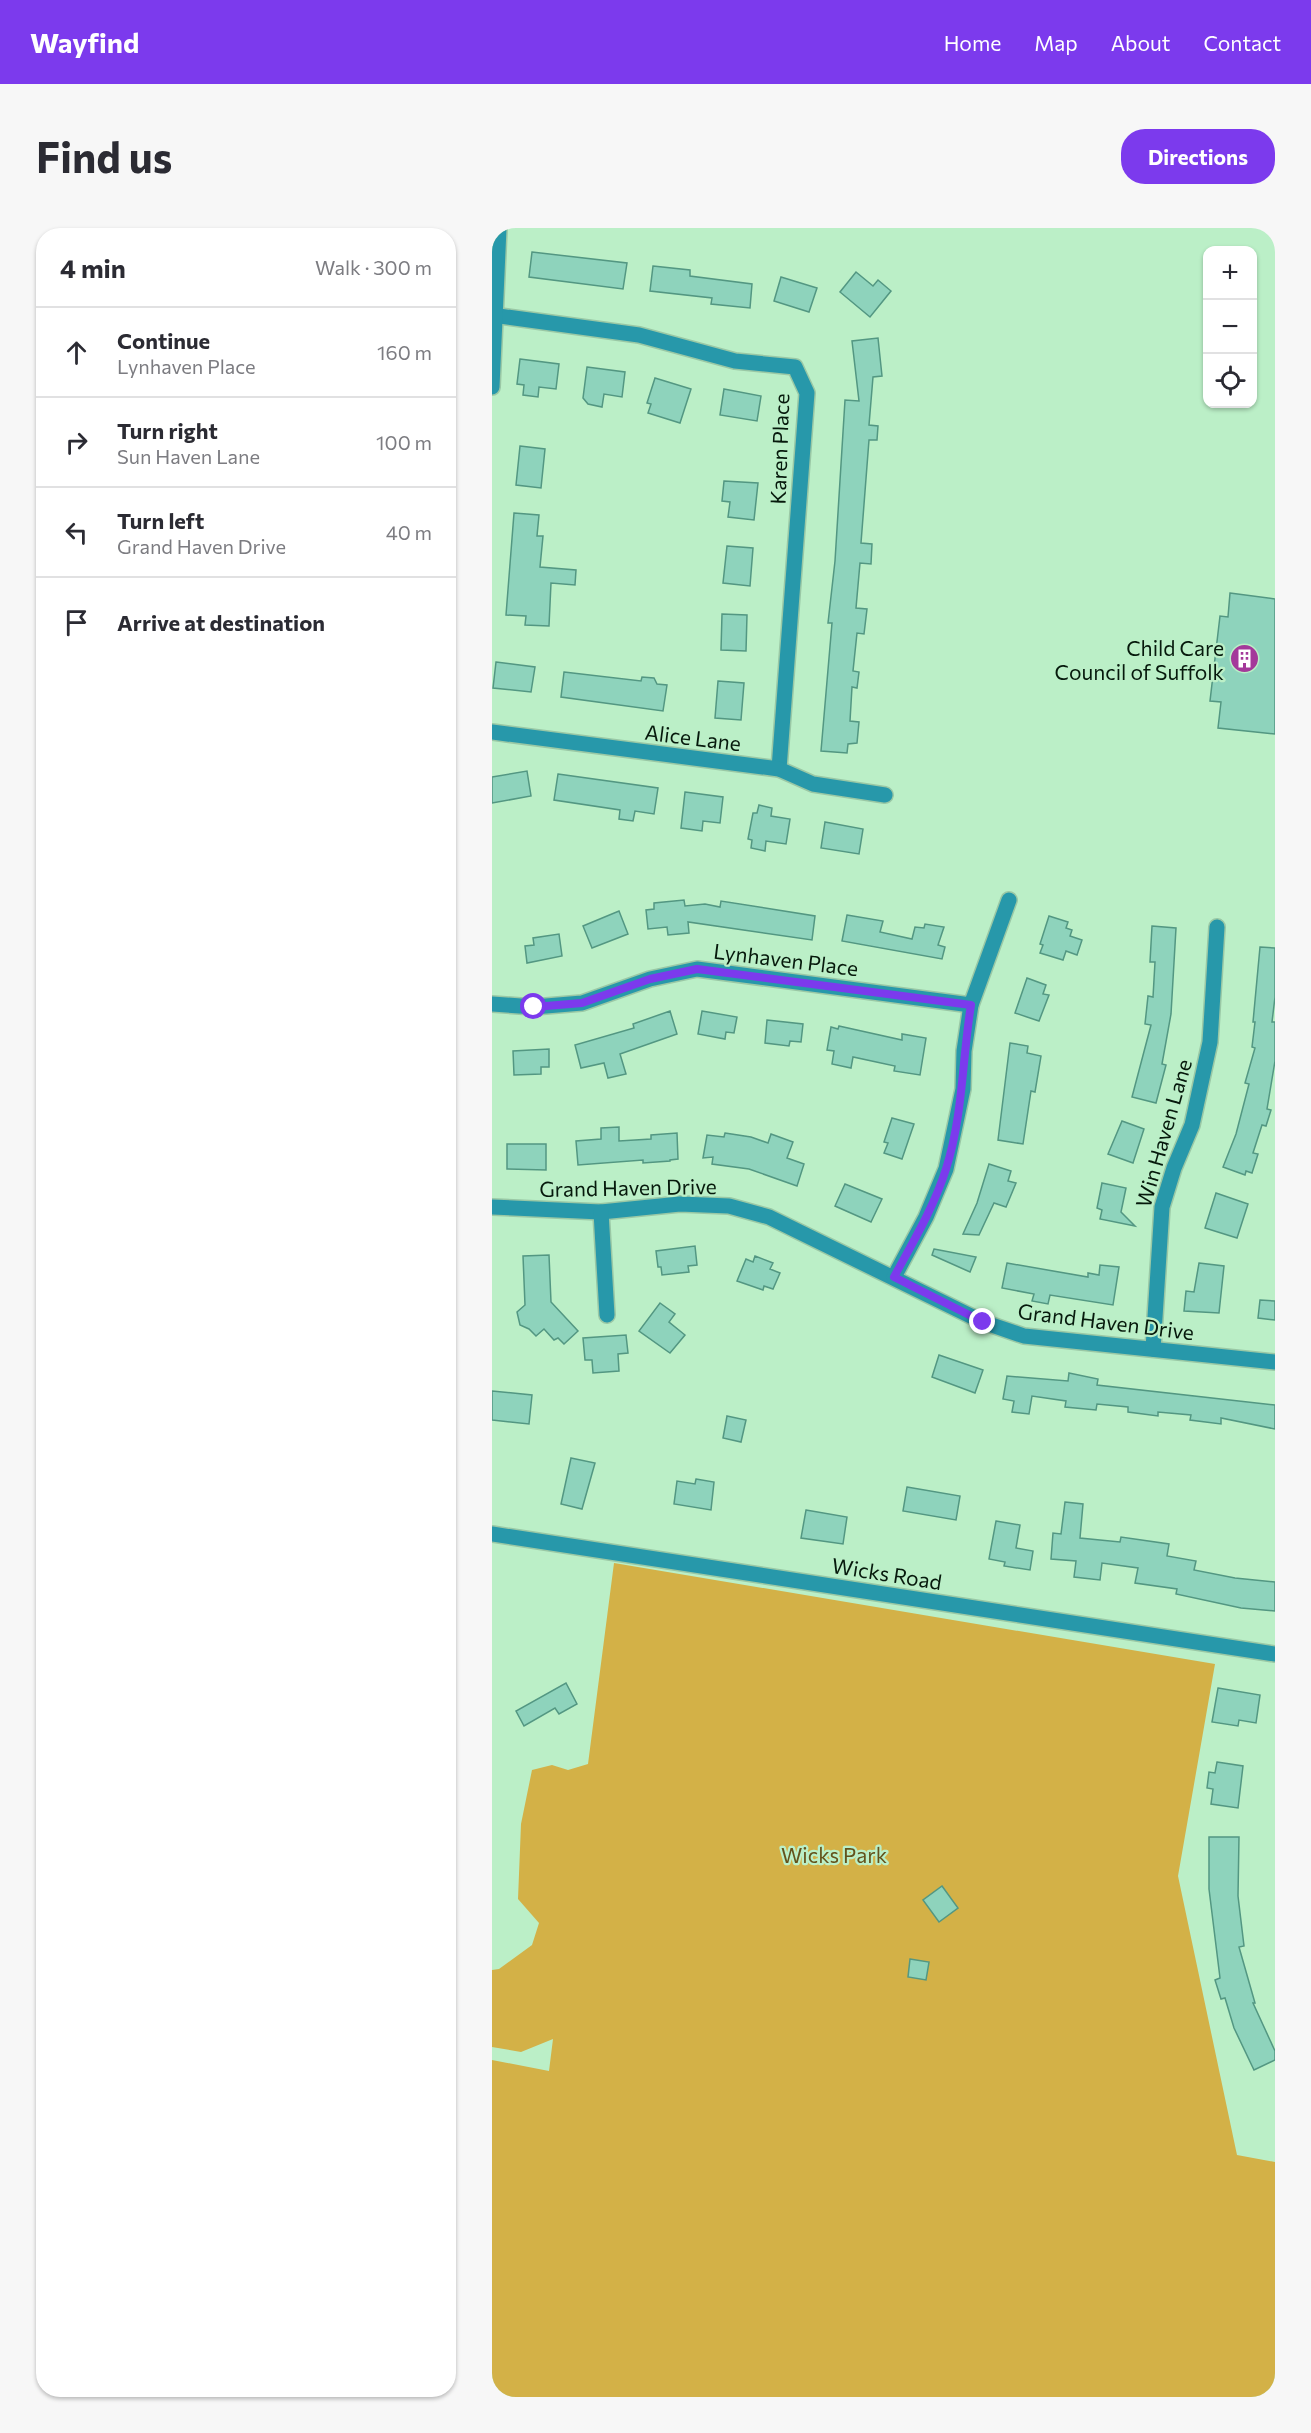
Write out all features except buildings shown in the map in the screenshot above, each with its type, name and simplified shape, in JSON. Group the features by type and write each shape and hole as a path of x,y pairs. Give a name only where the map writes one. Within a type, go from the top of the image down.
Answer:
{"street":[{"path":"492,387 500,228"},
{"name":"Karen Place","path":"494,315 639,335 735,361 795,367 807,393 779,769"},
{"name":"Alice Lane","path":"492,732 779,769 813,784 885,795"},
{"path":"894,1277 926,1217 946,1169 963,1089 963,1051 971,1005 1009,900"},
{"name":"Win Haven Lane","path":"1153,1349 1162,1207 1174,1168 1192,1125 1210,1042 1217,927"},
{"name":"Lynhaven Place","path":"492,1004 534,1007 582,1003 650,979 697,969 971,1005"},
{"name":"Grand Haven Drive","path":"492,1207 601,1212 680,1204 729,1206 769,1217 983,1322 1024,1336 1275,1362"},
{"path":"601,1212 607,1315"},
{"name":"Wicks Road","path":"492,1534 1275,1654"}],"green space":[{"name":"Wicks Park","path":"614,1563 1215,1664 1178,1876 1237,2155 1275,2162 1275,2397 492,2397 492,2060 549,2071 553,2039 521,2052 492,2047 492,1970 499,1969 532,1945 539,1923 518,1899 521,1824 532,1770 552,1765 568,1770 588,1764"}],"place":[{"name":"Child Care Council of Suffolk","path":"1245,659"}],"route":[{"path":"534,1007 582,1003 650,979 697,969 971,1005 963,1051 963,1089 946,1169 926,1217 894,1277 983,1322"}]}
